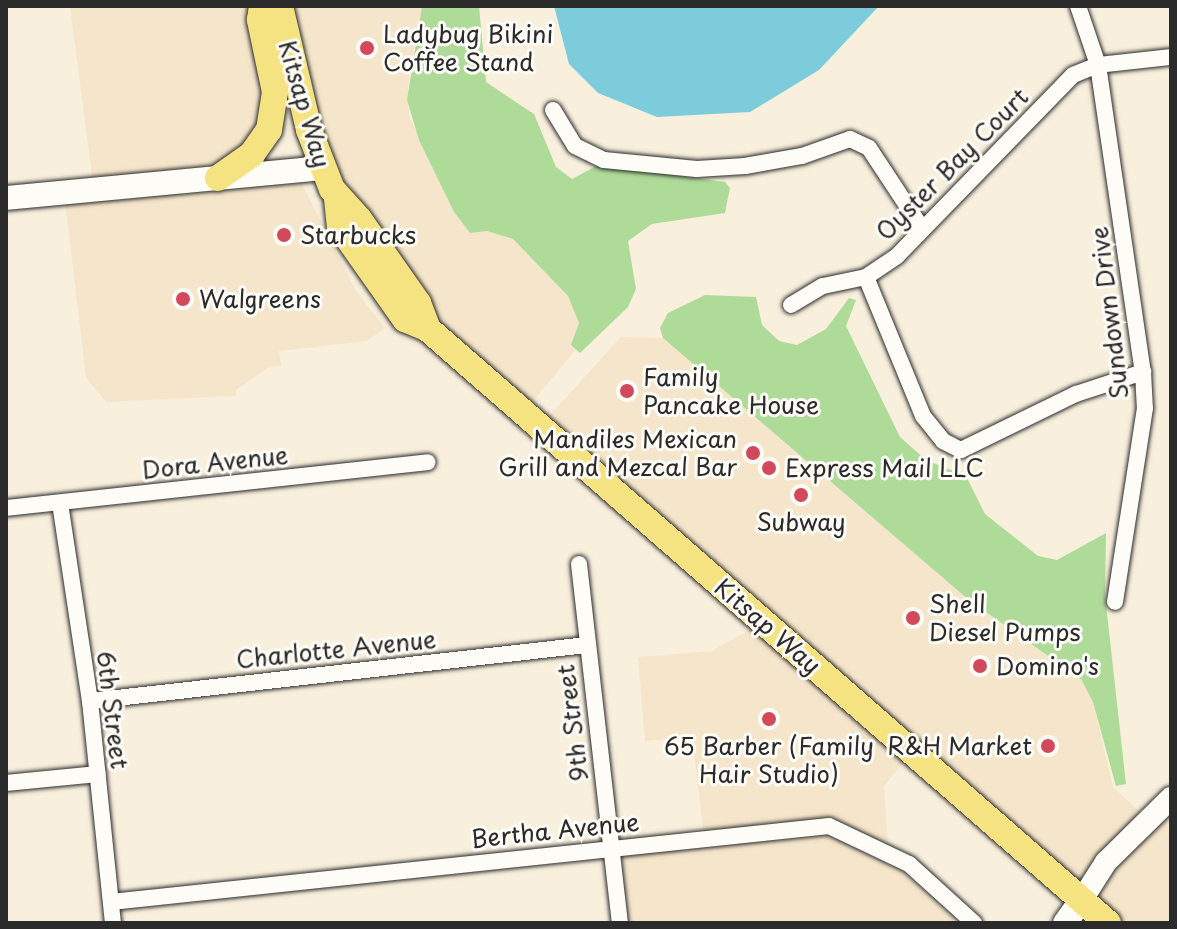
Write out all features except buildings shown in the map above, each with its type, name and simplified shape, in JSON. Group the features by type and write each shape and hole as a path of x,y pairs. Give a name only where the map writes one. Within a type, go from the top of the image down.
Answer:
{"main road":[{"path":"218,178 252,154 269,130 275,92 260,20 262,6"},
{"name":"Kitsap Way","path":"280,6 322,168 337,199 340,227 367,270 405,319 428,329 1108,923"},
{"path":"6,198 322,168"},
{"path":"1065,923 1083,898"}],"street":[{"name":"Sundown Drive","path":"1078,6 1098,65 1143,372 1145,408 1115,602"},
{"path":"1098,65 1171,57"},
{"name":"Oyster Bay Court","path":"791,305 823,286 866,277 897,256 921,227 1073,75 1098,65"},
{"path":"553,110 575,146 619,161 697,169 745,166 802,156 850,139 869,148 921,227"},
{"path":"866,277 923,416 943,441 961,450 1076,394 1143,372"},
{"name":"Dora Avenue","path":"6,508 428,462"},
{"name":"6th Street","path":"60,503 90,701 113,923"},
{"name":"9th Street","path":"579,564 620,923"},
{"name":"Charlotte Avenue","path":"90,701 587,645"},
{"path":"6,783 98,774"},
{"path":"1083,898 1106,862 1148,815 1171,798"},
{"name":"Bertha Avenue","path":"111,902 829,826 909,864 974,923"}],"shaded area":[{"path":"70,6 258,6 271,107 263,134 223,168 93,183"},
{"path":"284,6 422,6 408,87 409,116 454,212 470,233 487,231 513,239 596,325 523,413 467,363 339,198"},
{"path":"300,180 356,291 385,328 367,341 279,351 281,366 269,367 236,390 236,396 106,402 86,378 65,200"},
{"path":"621,337 663,338 699,365 969,600 1081,679 1093,702 1113,787 1141,813 1080,889 540,426"},
{"path":"760,624 910,755 884,786 888,846 828,823 704,836 692,736 645,741 638,657 712,651"},
{"path":"1171,811 1171,923 1114,923 1089,896"},
{"path":"827,836 886,857 958,923 625,923 618,856"}],"green space":[{"path":"422,6 479,6 486,82 534,114 556,167 572,179 598,165 725,182 730,188 725,213 652,224 628,241 636,289 628,307 580,353 571,345 579,323 568,296 513,239 487,231 470,233 454,212 419,140 407,100"},
{"path":"705,295 756,297 762,325 779,341 797,345 826,329 849,298 856,300 846,326 900,437 926,460 966,476 985,514 1038,556 1057,560 1106,533 1105,595 1126,784 1116,786 1093,702 1081,679 969,600 663,338 660,328 668,313"}],"water":[{"path":"554,6 879,6 819,70 750,112 657,117 598,93 569,64"}],"place":[{"name":"Ladybug Bikini Coffee Stand","path":"367,48"},
{"name":"Starbucks","path":"284,235"},
{"name":"Walgreens","path":"183,299"},
{"name":"Family Pancake House","path":"627,391"},
{"name":"Mandiles Mexican Grill and Mezcal Bar","path":"753,453"},
{"name":"Express Mail LLC","path":"769,468"},
{"name":"Subway","path":"801,495"},
{"name":"Shell Diesel Pumps","path":"913,618"},
{"name":"Domino's","path":"980,666"},
{"name":"65 Barber (Family Hair Studio)","path":"769,719"},
{"name":"R&H Market","path":"1048,746"}]}
